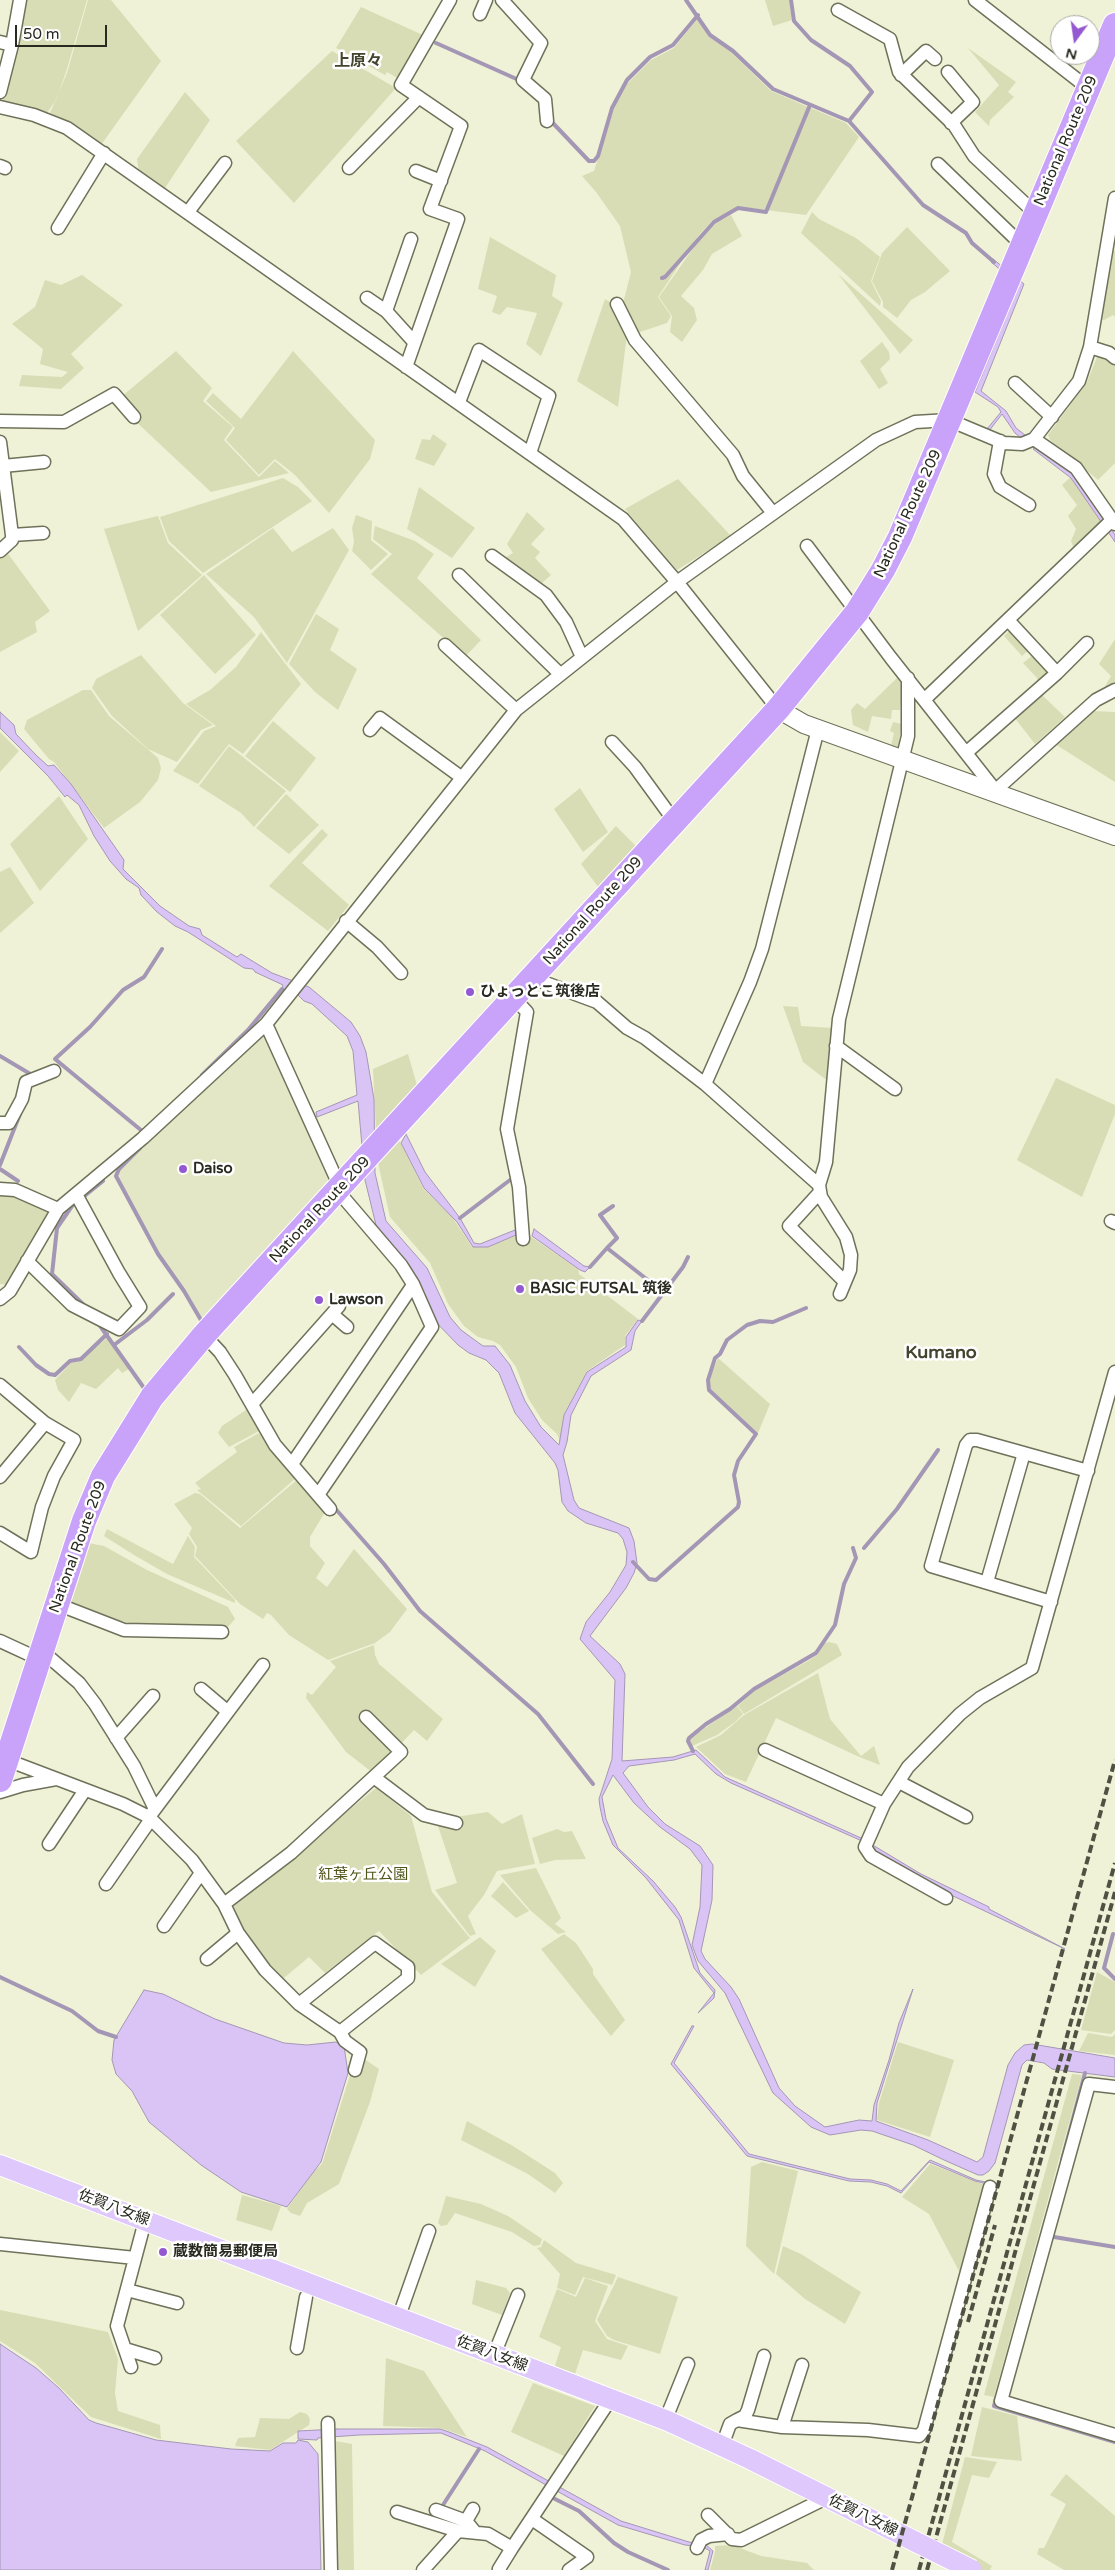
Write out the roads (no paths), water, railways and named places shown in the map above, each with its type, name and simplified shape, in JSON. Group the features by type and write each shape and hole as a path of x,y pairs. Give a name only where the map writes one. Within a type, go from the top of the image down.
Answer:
{"highway":[{"name":"National Route 209","path":"3,1770 84,1521 103,1476 152,1397 204,1335 778,709 857,612 883,570 900,536 1088,88 1108,61 1115,25"}],"main road":[{"name":"佐賀八女線","path":"0,2165 666,2421 722,2446 972,2570"}],"street":[{"path":"0,92 6,44 20,0"},
{"path":"406,367 458,219 430,209 461,126 401,84 450,0"},
{"path":"480,14 486,0"},
{"path":"502,0 541,42 523,80 545,99 547,121"},
{"path":"975,0 1088,88"},
{"path":"838,10 890,39 901,75 951,122 974,156 1035,213"},
{"path":"901,75 926,51 935,58"},
{"path":"948,72 973,102 951,122"},
{"path":"349,168 419,97"},
{"path":"0,107 34,115 67,128 104,152 622,519 677,582 778,709 804,724 998,792 1115,836"},
{"path":"58,228 104,152"},
{"path":"188,212 225,162"},
{"path":"938,164 1022,245"},
{"path":"416,171 441,181"},
{"path":"0,1299 10,1291 58,1209 143,1138 266,1024 346,921 516,710 677,582 876,440 915,422 949,420 1000,441 1022,444 1034,439 1079,381 1090,347 1115,198"},
{"path":"386,311 412,239"},
{"path":"367,298 386,311 414,342"},
{"path":"617,304 635,340 733,455 743,476 773,513"},
{"path":"1090,347 1109,353 1115,358"},
{"path":"459,402 479,350 550,396 530,453"},
{"path":"1015,383 1052,416"},
{"path":"0,422 64,422 114,394 134,417"},
{"path":"925,699 1008,620 1112,515 1076,468 1034,439"},
{"path":"1000,441 994,474 1000,487 1029,505"},
{"path":"0,442 7,526 12,540 0,551"},
{"path":"3,466 44,462"},
{"path":"7,526 43,533"},
{"path":"807,546 998,792"},
{"path":"492,556 546,594 566,622 582,657"},
{"path":"459,575 560,674"},
{"path":"1008,620 1057,673"},
{"path":"967,752 1057,673 1087,643"},
{"path":"445,645 516,710"},
{"path":"845,1282 789,1226 819,1189 826,1162 836,1046 843,997 908,736 908,678"},
{"path":"998,792 1096,700 1115,690"},
{"path":"370,730 380,718 461,777"},
{"path":"705,1084 750,982 762,949 818,729"},
{"path":"612,742 634,767 675,822"},
{"path":"346,921 377,947 401,972"},
{"path":"532,978 598,1002 627,1028 660,1049 705,1084 819,1189 846,1237 851,1254 845,1282 840,1294"},
{"path":"514,998 527,1012 507,1129 520,1187 522,1238"},
{"path":"266,1024 339,1189 379,1237 414,1285 432,1327 318,1495"},
{"path":"836,1046 895,1089"},
{"path":"0,1124 9,1123 22,1099 26,1082 54,1071"},
{"path":"0,1189 15,1190 58,1209"},
{"path":"27,1261 72,1305 119,1329 140,1307 119,1273 76,1194"},
{"path":"292,1464 414,1285"},
{"path":"252,1404 335,1310 347,1327"},
{"path":"204,1335 220,1352 275,1445 330,1510"},
{"path":"946,1898 871,1856 865,1847 884,1804 908,1768 960,1714 980,1698 1032,1668 1115,1372"},
{"path":"0,1386 45,1423 74,1440 54,1476 42,1507 31,1552 0,1533"},
{"path":"0,1477 45,1423"},
{"path":"1052,1602 931,1566 966,1446 970,1440 977,1440 1088,1471"},
{"path":"986,1582 1024,1453"},
{"path":"57,1604 124,1630 222,1632"},
{"path":"0,1641 41,1655 78,1683 134,1766 152,1815 201,1873 224,1904 238,1934 265,1970 299,2004 340,2032 345,2041 360,2052 355,2070"},
{"path":"106,1884 152,1815 227,1711 263,1665"},
{"path":"201,1689 227,1711"},
{"path":"116,1738 152,1696"},
{"path":"224,1904 291,1853 375,1778 401,1752 366,1717"},
{"path":"765,1750 884,1804"},
{"path":"3,1770 56,1779 152,1815"},
{"path":"375,1778 424,1815 456,1823"},
{"path":"0,1792 23,1785 56,1779"},
{"path":"899,1782 966,1818"},
{"path":"49,1844 84,1790"},
{"path":"164,1926 201,1873"},
{"path":"207,1960 238,1934"},
{"path":"299,2004 374,1943 408,1967 408,1978 340,2032"},
{"path":"1115,2087 1089,2084 1001,2401 1115,2434"},
{"path":"737,2420 782,2426 868,2430 919,2436 924,2430 990,2187"},
{"path":"131,2367 116,2326 146,2221"},
{"path":"398,2319 429,2231"},
{"path":"0,2244 135,2258"},
{"path":"126,2290 177,2303"},
{"path":"494,2355 518,2295"},
{"path":"297,2348 306,2297"},
{"path":"125,2349 156,2358"},
{"path":"722,2446 730,2424 745,2416 748,2410 764,2356"},
{"path":"666,2421 688,2364"},
{"path":"782,2426 802,2365"},
{"path":"499,2570 610,2400"},
{"path":"328,2423 331,2570"},
{"path":"708,2514 732,2539 741,2540 826,2498"},
{"path":"466,2521 473,2509"},
{"path":"436,2510 466,2521 475,2532"},
{"path":"397,2512 458,2531 488,2534 512,2548"},
{"path":"532,2519 587,2557 569,2570"},
{"path":"423,2570 458,2531"},
{"path":"697,2548 701,2540 709,2536 728,2534"}],"waterway":[{"path":"686,0 710,35 733,51 773,89 849,121 923,205 966,233 972,243 994,262"},
{"path":"791,0 794,21 811,40 850,66 872,92 849,121"},
{"path":"550,120 589,161 594,161 598,156 612,108 627,80 650,57 673,45 698,15"},
{"path":"436,43 521,81"},
{"path":"662,278 665,277 714,222 738,208 766,212 810,105"},
{"path":"144,1130 142,1131 55,1059 90,1027 123,990 144,977 162,949"},
{"path":"202,1075 248,1030 282,989"},
{"path":"0,1056 32,1075"},
{"path":"0,1165 20,1114"},
{"path":"140,1148 119,1169 116,1176 158,1254 184,1291 201,1320"},
{"path":"0,1169 18,1181"},
{"path":"460,1218 510,1180"},
{"path":"86,1307 52,1274 57,1228 72,1206 103,1181"},
{"path":"613,1206 600,1215 617,1238 607,1248 663,1292"},
{"path":"590,1267 607,1248"},
{"path":"642,1321 683,1267 688,1257"},
{"path":"114,1345 147,1320 173,1294"},
{"path":"633,1562 649,1579 656,1580 738,1507 739,1502 734,1475 738,1461 756,1434 709,1390 708,1380 715,1358 720,1354 727,1340 747,1325 760,1321 773,1322 806,1308"},
{"path":"98,1323 144,1388"},
{"path":"19,1347 36,1365 49,1374 55,1375 70,1361 81,1359 107,1334"},
{"path":"864,1548 897,1509 938,1450"},
{"path":"333,1506 384,1564 420,1611 538,1714 593,1784"},
{"path":"693,1751 688,1741 689,1738 706,1724 730,1709 754,1689 816,1653 835,1625 844,1584 856,1558 853,1548"},
{"path":"1113,1934 1104,1968 1115,1979"},
{"path":"0,1977 72,2011 98,2031 116,2037"},
{"path":"1062,2160 1085,2073"},
{"path":"1048,2236 1115,2247"},
{"path":"996,2398 994,2406 1115,2442"},
{"path":"443,2505 479,2449"},
{"path":"555,2499 579,2511 614,2543 628,2552 668,2570"}],"railway":[{"path":"892,2570 1115,1760"},
{"path":"919,2570 1115,1863"},
{"path":"927,2570 1115,1892"},
{"path":"968,2322 995,2225"}],"place":[{"name":"ひょっとこ筑後店","path":"470,992"},
{"name":"Daiso","path":"183,1169"},
{"name":"BASIC FUTSAL 筑後","path":"520,1289"},
{"name":"Lawson","path":"319,1300"},
{"name":"蔵数簡易郵便局","path":"163,2252"}],"district":[{"name":"上原々","path":"358,62"},
{"name":"Kumano","path":"941,1353"}],"park label":[{"name":"紅葉ヶ丘公園","path":"363,1875"}]}
